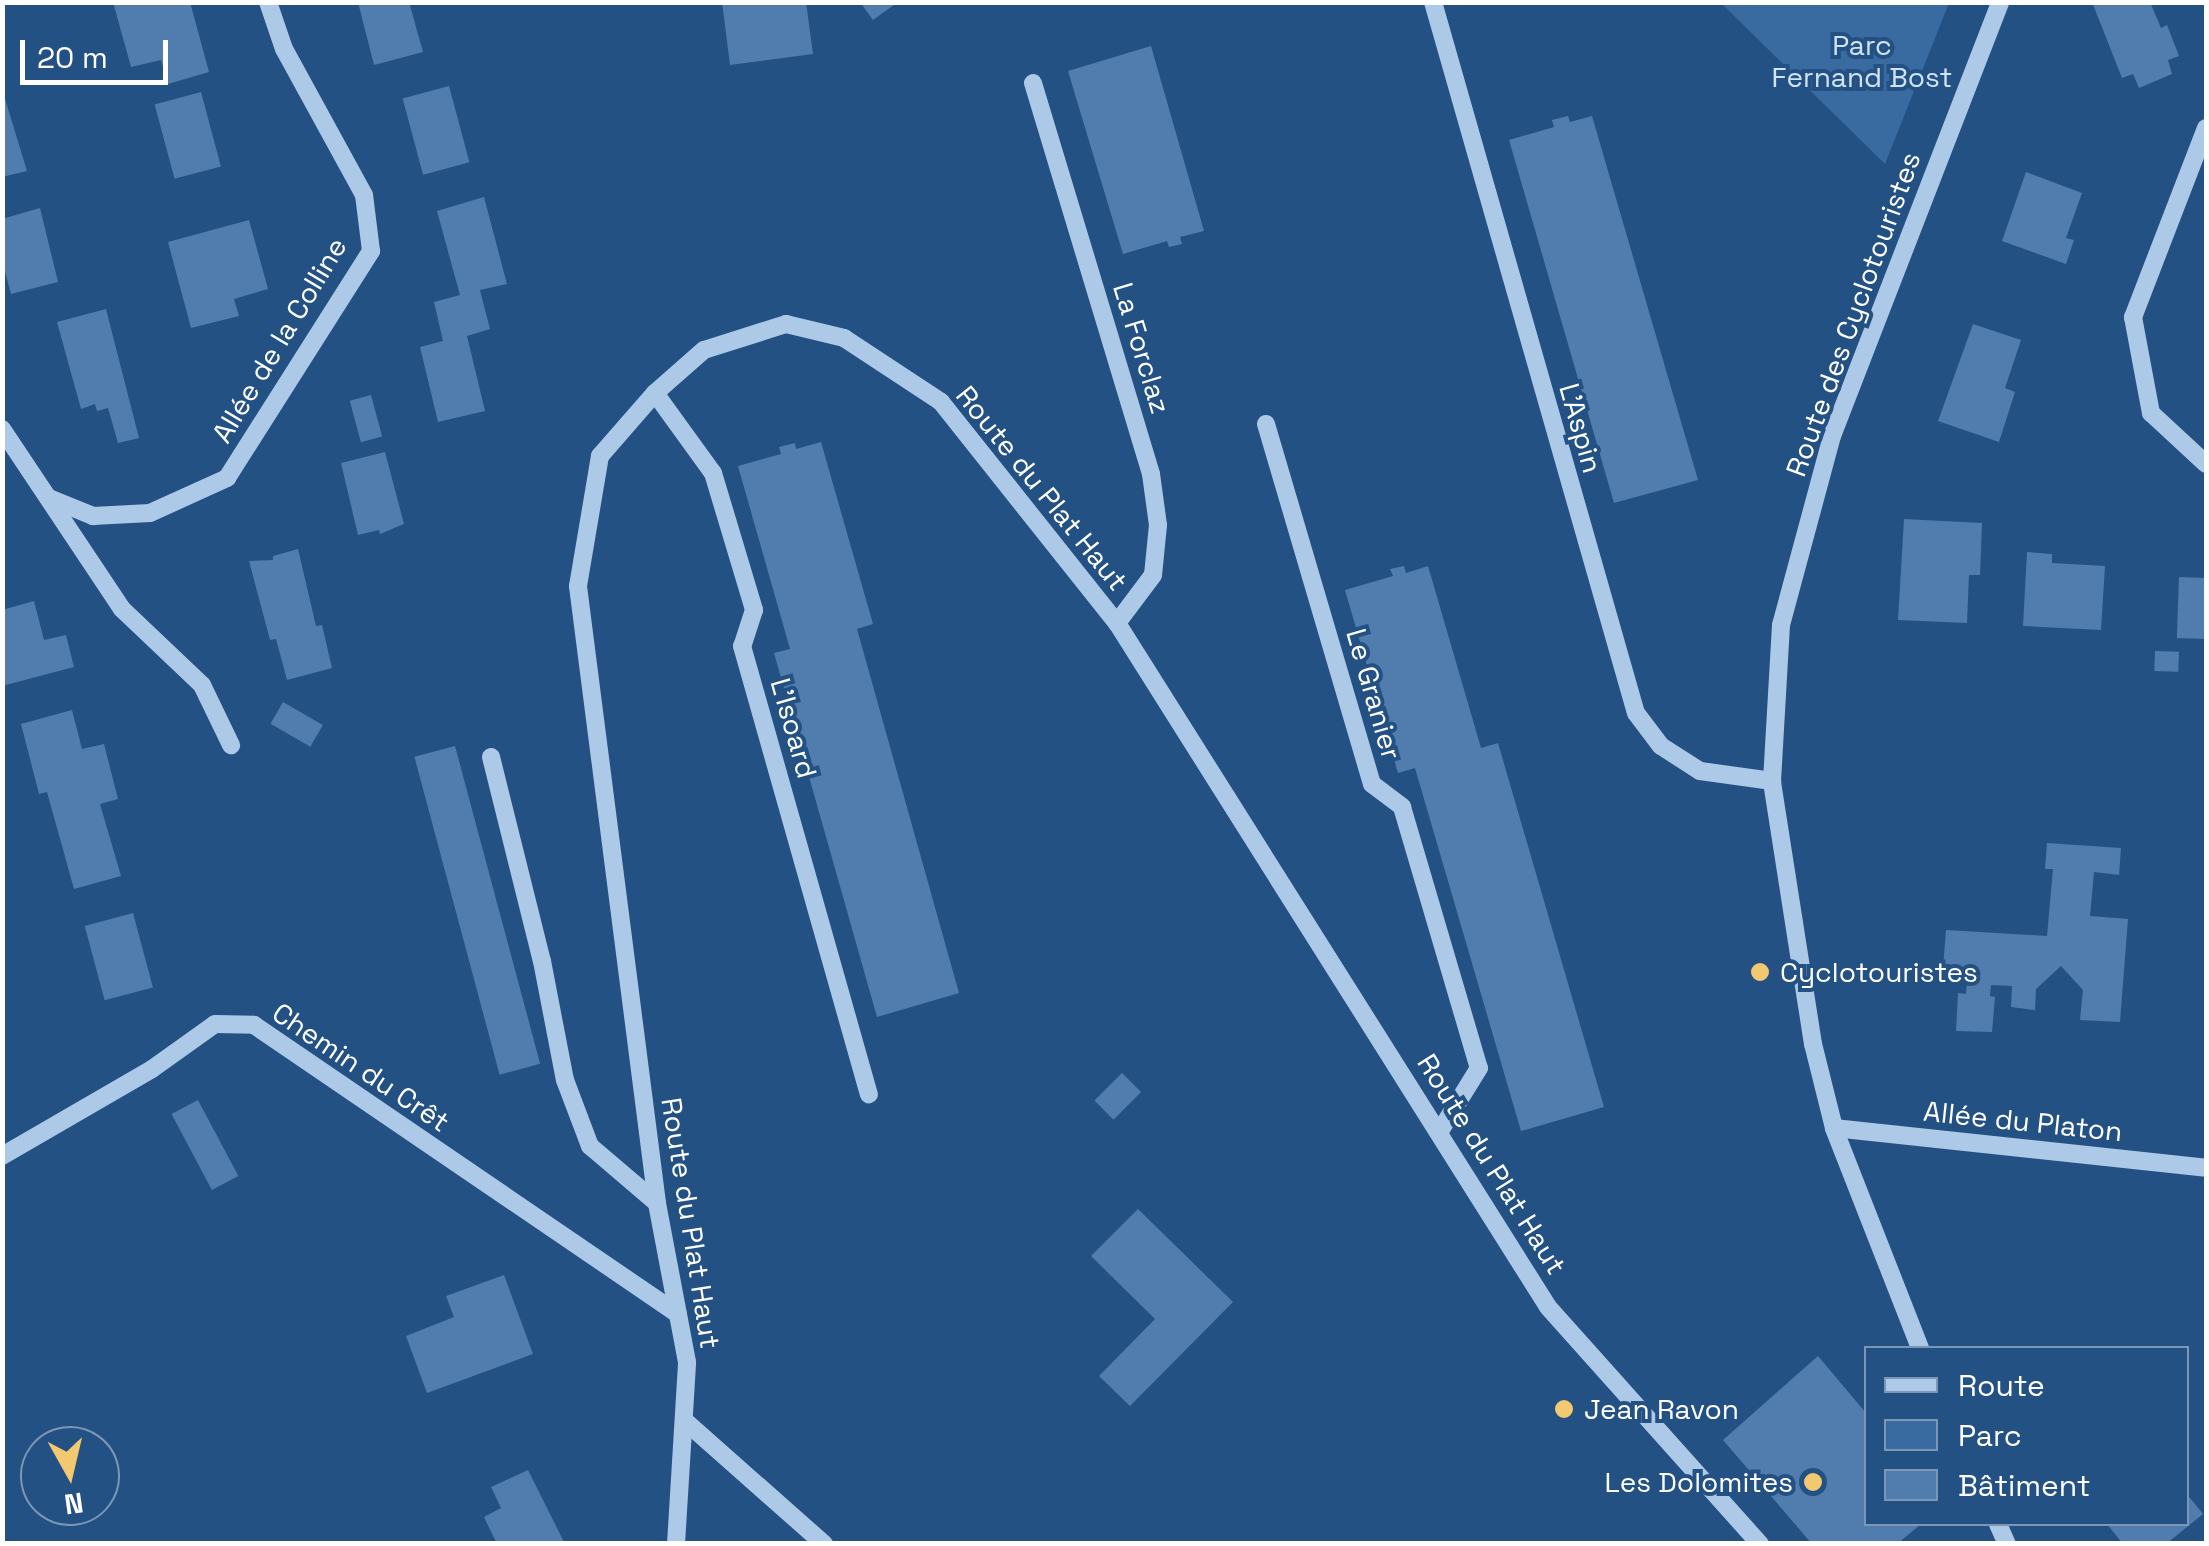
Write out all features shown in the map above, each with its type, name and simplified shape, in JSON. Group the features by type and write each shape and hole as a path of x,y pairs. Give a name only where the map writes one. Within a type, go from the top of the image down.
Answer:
{"street":[{"name":"Allée de la Colline","path":"49,498 93,516 150,514 227,478 371,250 364,195 284,49 268,2"},
{"name":"L'Aspin","path":"1433,2 1636,713 1661,746 1700,771 1772,782"},
{"name":"Route des Cyclotouristes","path":"1919,1346 1834,1128 1795,953 1772,782 1780,625 1832,436 2000,2"},
{"name":"La Forclaz","path":"1033,83 1151,474 1158,524 1153,575 1117,623"},
{"path":"2206,128 2133,317 2151,413 2206,464"},
{"name":"Route du Plat Haut","path":"676,1544 687,1362 657,1203 578,586 600,456 655,393 704,350 786,324 844,338 941,402 1117,623 1548,1307 1760,1544"},
{"name":"L'Isoard","path":"655,393 713,473 754,610 742,646 869,1094"},
{"name":"Le Granier","path":"1266,424 1372,784 1402,807 1479,1068 1440,1132"},
{"path":"2,430 122,609 202,686 231,745"},
{"path":"491,757 542,961 565,1080 590,1146 657,1203"},
{"name":"Chemin du Crêt","path":"2,1156 152,1069 215,1024 254,1026 678,1314"},
{"name":"Allée du Platon","path":"1834,1128 2206,1168"},
{"path":"685,1421 824,1544"}],"green space":[{"name":"Parc Fernand Bost","path":"1721,3 1949,3 1885,164"}],"building":[{"path":"113,2 190,2 209,72 168,84 161,60 131,67"},
{"path":"358,2 409,2 423,52 374,65"},
{"path":"722,2 806,2 813,54 730,65"},
{"path":"860,2 898,2 873,20"},
{"path":"2092,2 2150,2 2161,28 2167,25 2179,56 2168,60 2172,74 2139,88 2133,74 2122,78"},
{"path":"1151,46 1204,231 1180,237 1182,244 1169,247 1167,241 1123,254 1068,71"},
{"path":"449,86 469,162 423,175 403,98"},
{"path":"2,89 27,171 2,177"},
{"path":"201,92 221,166 175,179 155,104"},
{"path":"1568,116 1570,122 1592,116 1698,480 1614,503 1509,140 1554,127 1552,120"},
{"path":"2026,172 2082,193 2066,238 2074,240 2066,264 2002,241"},
{"path":"484,197 507,284 480,290 490,329 467,336 485,411 438,422 420,347 443,341 434,302 460,295 437,211"},
{"path":"40,208 58,282 11,294 2,260 2,219"},
{"path":"249,220 268,289 234,299 239,316 191,328 168,242"},
{"path":"106,309 139,438 118,443 108,408 97,411 95,404 81,409 57,322"},
{"path":"1973,324 2021,340 2005,388 2015,392 1999,442 1938,421"},
{"path":"371,395 382,437 361,442 350,401"},
{"path":"821,442 873,624 857,629 959,993 877,1017 774,653 790,649 738,466 781,454 779,447 795,443 796,449"},
{"path":"385,452 404,524 380,534 379,530 358,535 341,463"},
{"path":"1904,519 1982,523 1980,575 1969,575 1967,623 1898,620"},
{"path":"298,549 316,626 322,625 332,668 287,680 276,639 270,640 249,561 273,560 273,556"},
{"path":"2027,552 2052,554 2052,563 2105,566 2101,630 2023,626"},
{"path":"1404,566 1406,573 1428,566 1481,748 1498,743 1604,1107 1521,1131 1415,768 1398,773 1345,590 1393,576 1390,569"},
{"path":"2179,577 2206,578 2204,639 2177,638"},
{"path":"34,601 44,640 66,635 74,667 2,686 2,610"},
{"path":"2155,651 2179,652 2178,672 2154,671"},
{"path":"283,702 323,725 310,747 270,724"},
{"path":"72,710 82,749 104,744 118,799 100,804 121,876 74,889 47,792 39,794 21,724"},
{"path":"455,746 540,1064 500,1075 414,757"},
{"path":"2047,843 2121,848 2119,875 2094,872 2090,916 2128,919 2120,1022 2080,1020 2083,990 2061,966 2036,989 2035,1010 2011,1007 2012,986 1991,985 1990,996 1995,997 1992,1032 1956,1031 1958,993 1966,994 1967,982 1942,980 1946,930 2047,936 2053,869 2045,869"},
{"path":"133,913 153,987 105,1000 85,926"},
{"path":"1122,1073 1141,1092 1114,1120 1094,1101"},
{"path":"198,1100 238,1176 212,1190 172,1114"},
{"path":"1138,1209 1233,1302 1130,1406 1099,1376 1155,1319 1091,1256"},
{"path":"504,1275 533,1354 427,1393 406,1336 454,1317 446,1296"},
{"name":"Les Dolomites","path":"1818,1356 1864,1411 1864,1526 1919,1526 1897,1544 1812,1544 1723,1440"},
{"path":"528,1470 565,1544 497,1544 484,1517 501,1508 491,1487"},
{"path":"2189,1497 2203,1514 2189,1525"},
{"path":"2109,1526 2188,1526 2166,1544 2123,1544"}],"place":[{"name":"Cyclotouristes","path":"1760,972"},
{"name":"Jean Ravon","path":"1564,1409"},
{"name":"Les Dolomites","path":"1813,1482"}]}
